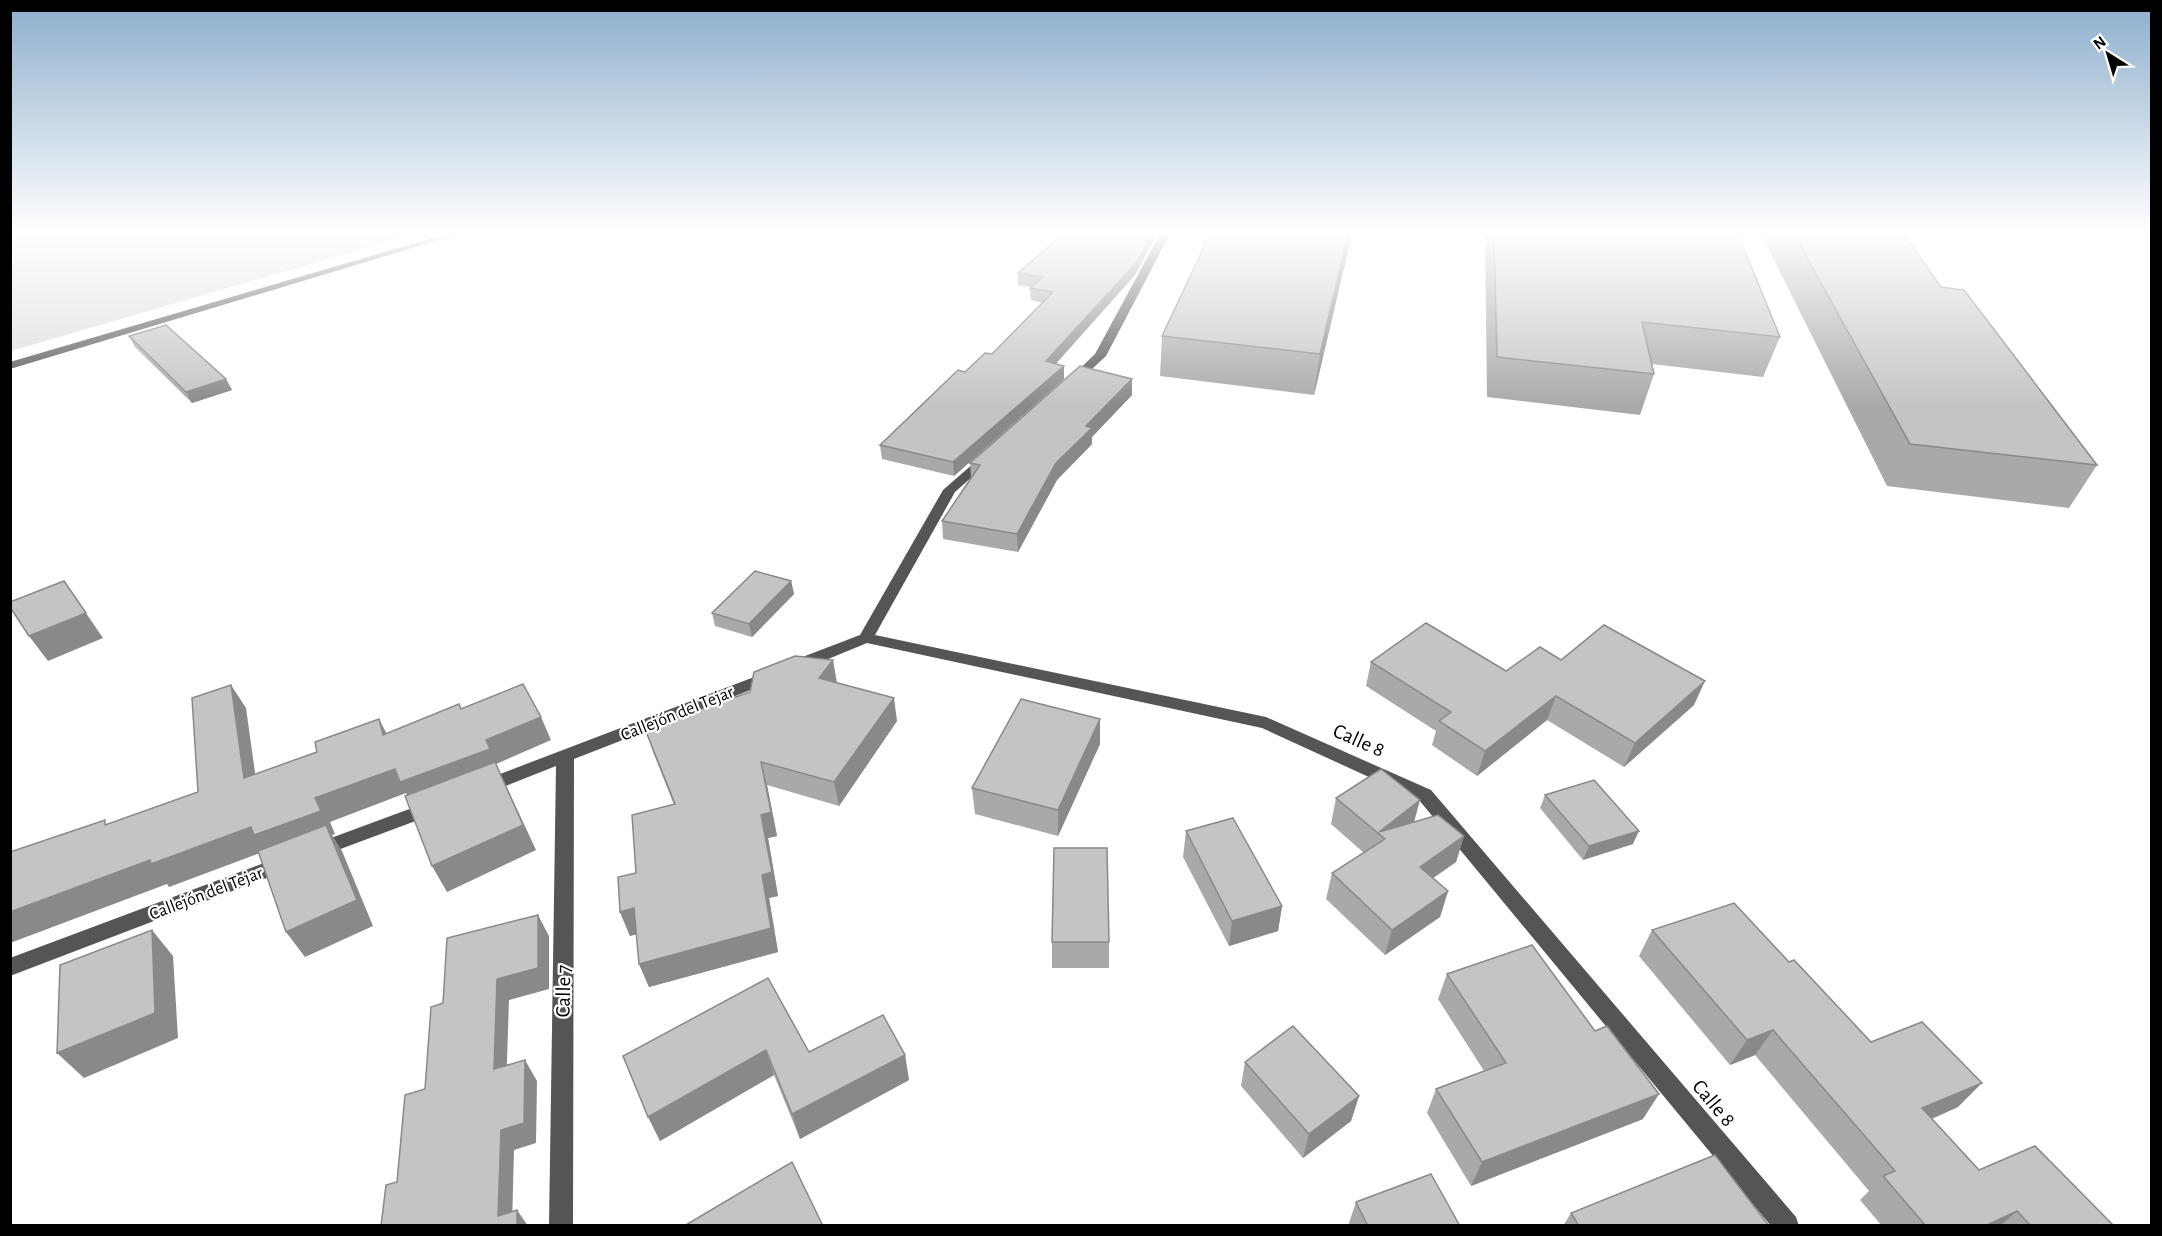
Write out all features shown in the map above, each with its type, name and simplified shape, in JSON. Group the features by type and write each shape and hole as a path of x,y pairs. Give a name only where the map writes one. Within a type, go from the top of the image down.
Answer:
{"street":[{"path":"10,366 260,292"},
{"path":"1065,388 1100,356 1134,292"},
{"path":"866,638 950,490 994,451"},
{"name":"Callejón del Tejar","path":"465,795 866,638"},
{"name":"Calle 8","path":"866,638 1266,723 1425,795 1787,1226"},
{"name":"Calle 7","path":"561,1226 565,757"},
{"name":"Callejón del Tejar","path":"10,967 443,803"}],"shaded area":[{"path":"11,292 215,292 11,351"}],"building":[{"path":"1051,292 1110,292 1046,361 1064,366 953,462 880,445 958,370 965,372 985,353 992,354 1053,292"},
{"path":"1183,292 1335,292 1320,354 1162,336"},
{"path":"1495,292 1762,292 1780,337 1642,322 1654,374 1497,357"},
{"path":"1826,292 1965,292 2097,465 1910,444"},
{"path":"166,325 226,379 186,392 129,336"},
{"path":"1080,366 1132,379 1086,426 1092,428 1056,463 1017,534 942,521 980,465 970,463"},
{"path":"755,571 791,581 749,624 712,613"},
{"path":"64,581 86,613 29,636 10,607 10,602"},
{"path":"1426,623 1506,671 1540,647 1561,660 1604,625 1705,681 1635,743 1556,696 1485,751 1439,721 1451,712 1371,662"},
{"path":"795,656 833,660 819,678 894,698 834,782 761,762 771,812 761,815 772,872 762,875 771,928 639,964 634,908 620,912 618,877 636,873 632,815 675,804 645,729 750,692 754,672"},
{"path":"523,684 541,717 486,740 490,749 400,782 395,769 315,798 321,811 254,835 251,827 151,864 150,860 10,912 10,852 105,820 105,825 198,792 192,698 231,685 244,778 317,752 315,742 379,719 383,735 459,704 461,709"},
{"path":"1021,699 1100,719 1058,810 972,788"},
{"path":"495,762 523,825 432,866 405,796"},
{"path":"1381,769 1420,800 1379,832 1438,815 1464,836 1420,867 1448,891 1392,930 1332,873 1385,839 1336,798"},
{"path":"1594,780 1639,831 1589,846 1545,795"},
{"path":"1233,818 1282,906 1232,921 1186,831"},
{"path":"326,825 357,900 286,932 258,851"},
{"path":"1054,848 1107,848 1109,942 1052,942"},
{"path":"1734,903 1789,962 1794,960 1871,1042 1922,1022 1982,1083 1922,1108 1979,1170 2035,1146 2114,1226 2031,1226 2017,1211 1985,1226 1926,1226 1883,1176 1895,1171 1773,1030 1747,1040 1652,930"},
{"path":"538,915 538,968 497,979 494,1069 525,1060 524,1123 501,1130 498,1216 517,1210 517,1226 381,1226 386,1185 397,1182 405,1095 425,1089 431,1007 443,1003 447,938"},
{"path":"152,930 155,1013 57,1053 60,965"},
{"path":"1532,945 1595,1031 1607,1026 1659,1094 1482,1162 1436,1089 1506,1063 1447,974"},
{"path":"768,978 809,1052 883,1015 905,1055 792,1114 766,1050 648,1117 623,1056"},
{"path":"1293,1026 1359,1096 1309,1134 1245,1062"},
{"path":"1715,1155 1769,1226 1579,1226 1571,1213"},
{"path":"792,1162 823,1226 684,1226"},
{"path":"1431,1174 1460,1226 1368,1226 1356,1202"}]}
